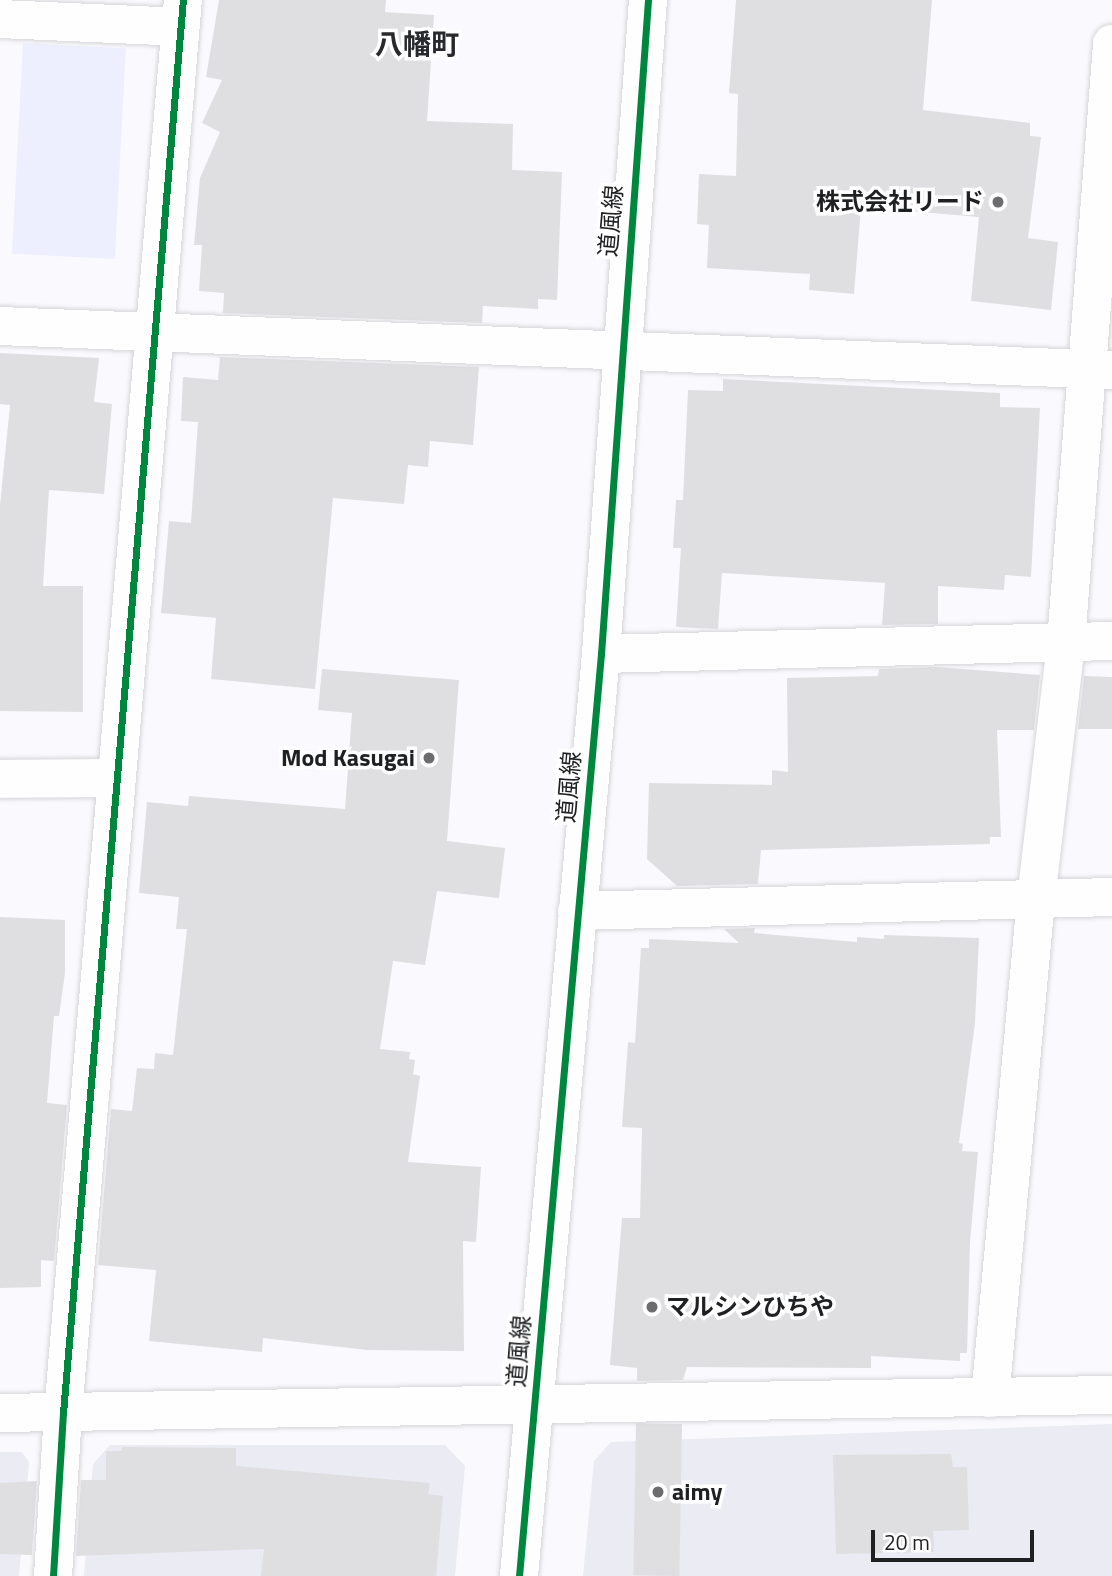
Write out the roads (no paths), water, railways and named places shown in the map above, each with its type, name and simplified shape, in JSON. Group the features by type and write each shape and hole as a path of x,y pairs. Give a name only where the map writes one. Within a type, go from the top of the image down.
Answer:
{"street":[{"name":"道風線","path":"519,1576 600,654 648,0"},
{"path":"0,19 181,13 156,333 62,1413 53,1576"},
{"path":"990,1398 1036,899 1100,369 1112,44"},
{"path":"0,326 620,353 1100,369"},
{"path":"600,654 1112,642"},
{"path":"0,779 117,778"},
{"path":"576,911 1112,897"},
{"path":"0,1413 1112,1395"}],"place":[{"name":"株式会社リード","path":"998,202"},
{"name":"Mod Kasugai","path":"429,758"},
{"name":"マルシンひちや","path":"652,1307"},
{"name":"aimy","path":"658,1492"}],"district":[{"name":"八幡町","path":"417,44"}]}
